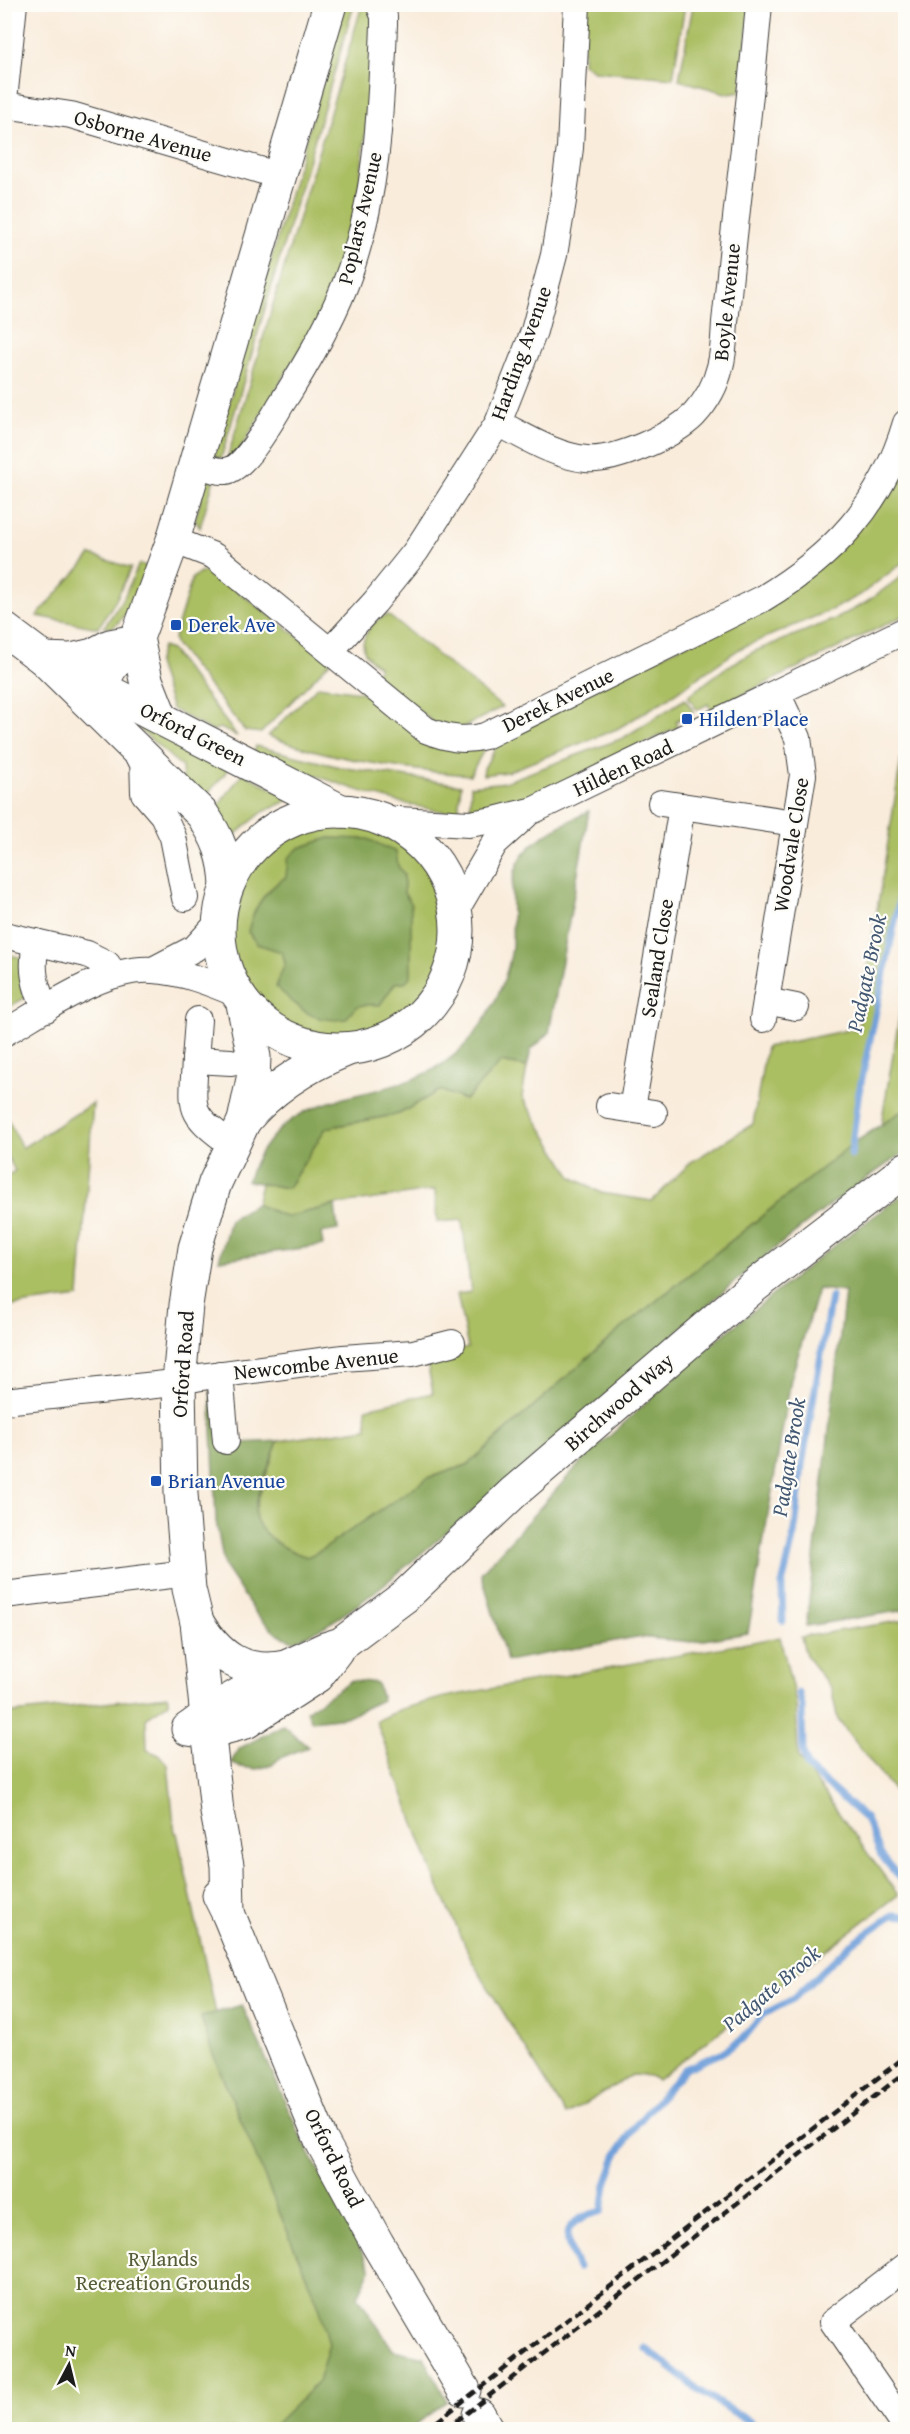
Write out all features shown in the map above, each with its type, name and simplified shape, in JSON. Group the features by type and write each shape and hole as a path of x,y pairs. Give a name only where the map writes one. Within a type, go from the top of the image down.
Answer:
{"main road":[{"path":"106,721 101,707 101,687 120,654 134,640 173,540 330,4"},
{"name":"Orford Green","path":"4,629 44,659 202,814 215,834 226,866 227,886"},
{"path":"44,659 71,660 93,655 110,646 134,640"},
{"path":"134,640 161,718"},
{"name":"Orford Green","path":"44,659 341,811"},
{"path":"341,811 381,819 403,830 427,852 438,864 449,886 456,910 458,934 454,959 446,983 432,1004 415,1022 394,1036 371,1045 346,1050 317,1048 289,1039 264,1024 240,999 226,972 220,947 219,922 227,886 242,860 261,839 285,824 312,814 341,811"},
{"name":"Orford Road","path":"201,1726 197,1622 188,1581 180,1471 179,1382 186,1305 195,1248 215,1183 238,1133 253,1079 254,1057 240,999"},
{"name":"Orford Road","path":"238,1133 256,1107 293,1076 323,1059 346,1050"},
{"name":"Birchwood Way","path":"201,1726 246,1722 316,1676 340,1644 404,1597 514,1492 752,1288 906,1169"},
{"name":"Orford Road","path":"188,1581 181,1630 227,1865 228,1913 321,2140 377,2243 477,2412"},
{"name":"Birchwood Way","path":"197,1622 213,1644 239,1665 259,1670 288,1666"},
{"name":"Birchwood Way","path":"201,1726 288,1666 340,1644"}],"street":[{"path":"4,100 14,4"},
{"name":"Poplars Avenue","path":"195,463 227,471 238,466 302,370 343,290 362,226 380,131 384,16 379,4"},
{"name":"Harding Avenue","path":"331,650 375,602 416,551 498,423 534,331 554,255 570,148 577,4"},
{"name":"Boyle Avenue","path":"498,423 559,452 586,459 607,459 637,449 693,416 710,393 720,368 752,96 759,4"},
{"name":"Osborne Avenue","path":"4,105 70,115 280,176"},
{"name":"Derek Avenue","path":"173,540 194,546 214,556 426,730 460,740 485,736 762,599 814,564 839,542 860,517 895,456 906,423"},
{"name":"Hilden Road","path":"381,819 469,824 534,810 906,630"},
{"name":"Woodvale Close","path":"777,693 798,738 803,775 765,1010 796,1007"},
{"name":"Orford Green","path":"143,757 144,793 163,815 173,837 185,898"},
{"name":"Sealand Close","path":"631,1109 671,805 795,823"},
{"name":"Hilden Road","path":"456,910 495,843 534,810"},
{"path":"4,1033 46,1009 115,975 153,970 186,955 219,922"},
{"path":"4,935 97,958 107,964 115,975"},
{"path":"36,942 33,976 38,994 46,1009"},
{"path":"153,970 201,980 240,999"},
{"path":"198,1020 192,1106 204,1124 238,1133"},
{"path":"195,1060 231,1062"},
{"name":"Newcombe Avenue","path":"179,1382 220,1374 343,1358 414,1353 452,1343"},
{"name":"Orford Road","path":"220,1374 226,1441"},
{"path":"4,1401 179,1382"},
{"path":"4,1595 188,1581"},
{"path":"906,2266 833,2322 906,2428"}],"green space":[{"path":"345,5 354,5 221,459 214,455"},
{"path":"362,5 369,6 376,37 357,211 328,304 237,454 227,459"},
{"path":"584,5 685,5 673,78 594,71 583,64"},
{"path":"693,5 750,5 741,92 729,94 679,80"},
{"path":"905,448 905,561 860,595 833,609 741,648 665,700 617,729 507,772 483,775 484,768 498,744 495,738 773,601"},
{"path":"214,479 200,528 195,520 206,480"},
{"path":"91,555 131,568 116,600 98,628 37,616"},
{"path":"139,564 151,568 134,600 119,622 112,628 104,627 123,599"},
{"path":"202,572 213,573 331,661 261,733 245,731 175,644 174,638 192,578"},
{"path":"905,574 905,615 711,710 708,704 697,710 688,696 727,667 755,651 835,619 865,603"},
{"path":"388,615 502,707 458,730 436,724 375,675 379,667 365,653 364,641 373,624"},
{"path":"162,647 171,650 237,736 220,728 212,731 172,709 157,664"},
{"path":"318,686 360,692 479,743 484,750 470,775 420,770 341,757 268,736"},
{"path":"685,699 694,712 676,721 678,727 529,799 472,814 471,786 505,782 623,738"},
{"path":"145,723 229,766 203,799 183,779 182,767 140,730"},
{"path":"905,736 905,869 858,1097 852,1144 615,1334 467,1465 428,1478 320,1551 307,1557 291,1551 267,1535 257,1521 255,1513 278,1441 367,1428 366,1408 433,1393 426,1357 468,1348 457,1294 471,1292 462,1220 437,1222 435,1190 335,1205 286,1217 256,1204 261,1184 288,1188 326,1128 399,1114 440,1090 465,1100 501,1062 527,1067 522,1097 572,1177 601,1193 652,1201 691,1162 753,1124 766,1047 858,1028"},
{"path":"256,746 340,767 461,785 460,814 407,804 356,789 254,752"},
{"path":"243,773 291,799 263,812 232,837 214,811"},
{"path":"589,811 549,1033 531,1050 527,1067 501,1062 465,1100 440,1090 399,1114 326,1128 288,1188 247,1181 265,1145 288,1122 315,1107 407,1081 437,1068 464,1046 494,1003 508,966 512,941 512,885 520,860 541,837"},
{"path":"339,824 360,826 380,832 399,842 415,856 429,872 439,891 445,911 447,932 445,953 439,973 429,992 415,1008 399,1022 380,1032 360,1038 339,1040 318,1038 298,1032 279,1022 263,1008 249,992 239,973 233,953 231,932 233,911 239,891 249,872 263,856 279,842 298,832 318,826"},
{"path":"329,838 368,839 396,852 398,866 404,874 404,893 411,903 411,976 405,982 395,983 380,1005 360,1006 353,1010 346,1019 333,1020 307,1013 276,987 285,963 282,952 257,944 248,932 261,900 286,877 288,858 299,848"},
{"path":"5,954 24,958 22,982 27,997 5,1009"},
{"path":"905,984 905,1109 881,1125"},
{"path":"93,1103 79,1297 5,1307 5,1177 15,1171 5,1152 5,1113 22,1148"},
{"path":"905,1109 905,1152 844,1194 728,1287 505,1484 374,1593 332,1622 293,1641 279,1635 257,1615 224,1566 216,1521 210,1382 221,1444 278,1441 255,1507 257,1521 261,1529 283,1547 307,1557 320,1551 428,1478 467,1465 615,1334 852,1144"},
{"path":"905,1193 905,1610 806,1626 845,1292 818,1289 791,1379 748,1633 692,1642 637,1637 507,1661 481,1573 582,1461 707,1348 822,1255"},
{"path":"256,1204 286,1217 335,1205 338,1230 321,1233 323,1245 219,1260 230,1219"},
{"path":"906,1620 905,1805 838,1720 831,1688 806,1656 801,1637"},
{"path":"780,1637 796,1703 798,1757 898,1895 657,2080 649,2076 632,2075 566,2115 473,1963 433,1874 376,1721 401,1709 445,1697"},
{"path":"352,1680 377,1683 382,1700 346,1717 312,1721 306,1711"},
{"name":"Rylands Recreation Grounds","path":"168,1696 168,1703 146,1718 147,1750 159,1755 168,1765 175,1833 177,1833 217,2018 361,2322 294,2429 5,2429 4,1714"},
{"path":"283,1725 308,1747 280,1758 272,1765 257,1769 241,1767 231,1762 240,1748"},
{"path":"242,2005 302,2139 371,2269 358,2296 393,2350 424,2357 447,2401 410,2429 270,2429 318,2382 329,2344 320,2309 212,2052 201,2017"}],"waterway":[{"name":"Padgate Brook","path":"851,1155 858,1097 906,869"},
{"name":"Padgate Brook","path":"783,1621 782,1585 795,1531 802,1465 831,1297"},
{"name":"Padgate Brook","path":"799,1693 802,1705 803,1753 807,1767 866,1819 881,1855 906,1886"},
{"name":"Padgate Brook","path":"578,2268 569,2246 568,2237 572,2224 579,2219 602,2211 606,2185 616,2156 636,2125 685,2069 721,2053 743,2039 762,2015 793,1999 850,1945 893,1915 906,1916"},
{"name":"Padgate Brook","path":"645,2348 705,2395 751,2422 758,2430"}],"railway":[{"path":"426,2430 906,2056"},
{"path":"445,2430 906,2072"}],"place":[{"name":"Derek Ave","path":"176,625"},
{"name":"Hilden Place","path":"687,719"},
{"name":"Brian Avenue","path":"156,1481"}]}
